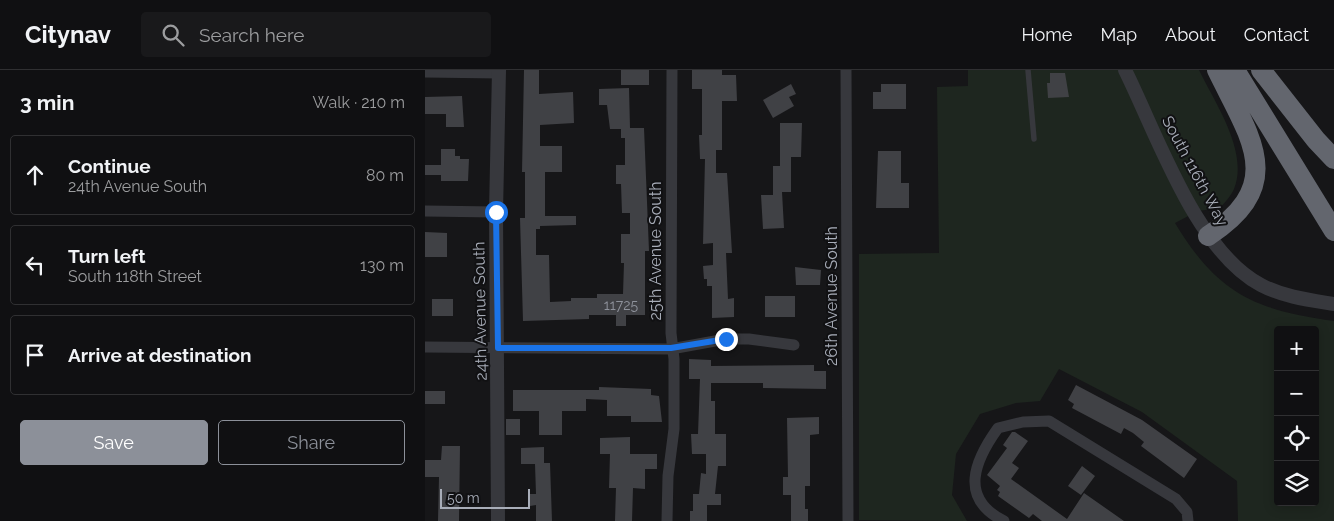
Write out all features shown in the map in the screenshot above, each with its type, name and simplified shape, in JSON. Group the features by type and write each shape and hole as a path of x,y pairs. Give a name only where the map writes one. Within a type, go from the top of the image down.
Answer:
{"highway":[{"path":"1208,236 1229,223 1244,206 1251,196 1256,170 1251,141 1217,70"},
{"path":"1235,70 1334,231"},
{"path":"1261,70 1316,140 1334,159"}],"street":[{"name":"25th Avenue South","path":"667,521 668,476 674,429 674,358 671,348 672,70"},
{"name":"26th Avenue South","path":"846,70 848,521"},
{"name":"South 116th Way","path":"1125,70 1178,181 1208,236 1243,273 1260,284 1285,295 1334,304"},
{"path":"425,72 499,72"},
{"name":"24th Avenue South","path":"498,521 496,212 499,72"},
{"path":"425,210 496,212"},
{"path":"425,347 671,348 726,339 749,339 794,345"},
{"path":"1004,521 996,517 977,494 973,479 976,463 998,428 1023,422 1049,421 1175,498 1187,512 1188,521"}],"lane":[{"path":"1027,70 1034,140"}],"shaded area":[{"path":"968,70 1199,70 1221,112 1234,144 1237,159 1237,175 1233,192 1220,208 1198,211 1175,223 1207,267 1223,282 1241,294 1260,304 1282,311 1334,321 1334,521 1238,521 1237,481 1142,412 1059,369 1040,401 1016,403 980,414 956,454 952,495 967,521 859,520 859,254 939,253 937,87 968,86"}],"building":[{"path":"524,70 539,70 539,94 573,92 574,123 540,125 540,146 562,146 562,172 545,172 545,216 576,216 576,225 540,226 540,229 536,229 536,255 549,255 550,302 571,301 571,298 597,298 597,294 623,294 624,263 621,263 621,234 630,234 630,213 622,213 621,184 616,184 616,165 625,165 625,138 621,138 621,129 610,129 607,105 599,105 599,89 629,88 630,128 644,128 649,251 645,251 645,315 626,315 626,326 616,326 616,315 589,315 589,319 523,321 520,218 525,218 525,172 522,172"},
{"path":"621,70 649,70 649,85 621,85"},
{"path":"692,70 722,70 722,75 736,75 737,101 722,101 722,150 716,150 716,173 727,173 732,253 726,253 728,299 734,298 734,317 712,318 712,286 707,286 707,279 704,279 703,266 713,265 713,243 703,244 705,159 700,159 699,135 702,135 702,89 692,89"},
{"path":"1050,73 1065,73 1069,97 1048,98 1047,83 1050,83"},
{"path":"791,84 796,94 789,97 794,106 773,118 763,100"},
{"path":"881,84 906,84 906,109 873,109 873,92 881,92"},
{"path":"462,96 464,127 446,127 446,114 425,114 425,97"},
{"path":"780,123 802,123 801,157 791,157 791,192 782,192 784,228 763,229 761,195 773,195 773,166 780,166"},
{"path":"441,149 455,149 455,156 460,156 460,159 469,159 468,181 441,181 441,175 425,175 425,165 441,165"},
{"path":"878,151 901,151 901,183 909,183 909,208 876,208"},
{"path":"425,232 447,233 447,257 425,257"},
{"path":"795,267 821,270 820,285 796,285"},
{"path":"765,296 795,296 795,317 765,317"},
{"path":"432,299 453,299 453,316 432,316"},
{"path":"689,359 711,360 711,366 814,365 814,371 826,371 826,389 763,388 763,383 711,383 711,401 715,401 715,434 726,434 726,466 718,466 715,494 721,494 721,505 707,505 707,521 690,521 690,511 693,511 693,494 699,494 701,473 706,474 706,454 692,454 691,434 698,434 700,379 689,379"},
{"path":"1076,385 1142,420 1197,459 1184,478 1141,446 1144,442 1133,433 1124,428 1121,434 1072,408 1074,404 1068,400"},
{"path":"599,387 651,389 651,395 659,396 662,422 631,422 631,416 607,416 607,400 586,399 586,411 562,411 562,435 539,435 539,411 513,411 513,390 599,390"},
{"path":"425,391 445,391 445,404 425,404"},
{"path":"819,417 819,434 810,435 810,486 805,486 805,509 808,509 808,521 791,521 791,495 783,495 783,477 788,477 787,418"},
{"path":"506,419 520,419 520,435 506,435"},
{"path":"1012,432 1028,441 1012,463 1019,468 1011,479 1067,519 1084,493 1124,521 1042,521 1033,514 1029,518 998,496 1000,492 997,490 1000,486 987,475 1007,448 1003,445"},
{"path":"630,437 630,454 657,454 657,469 645,469 645,489 633,488 632,521 615,521 616,488 609,488 610,454 600,454 600,438"},
{"path":"442,446 460,446 459,521 438,521 439,477 425,477 425,460 441,460"},
{"path":"544,447 544,463 550,463 552,521 536,521 536,505 530,506 530,494 536,494 535,464 521,464 521,448"},
{"path":"1082,466 1095,476 1081,495 1068,486"}],"route":[{"path":"496,212 498,348 671,348 726,339"}]}
